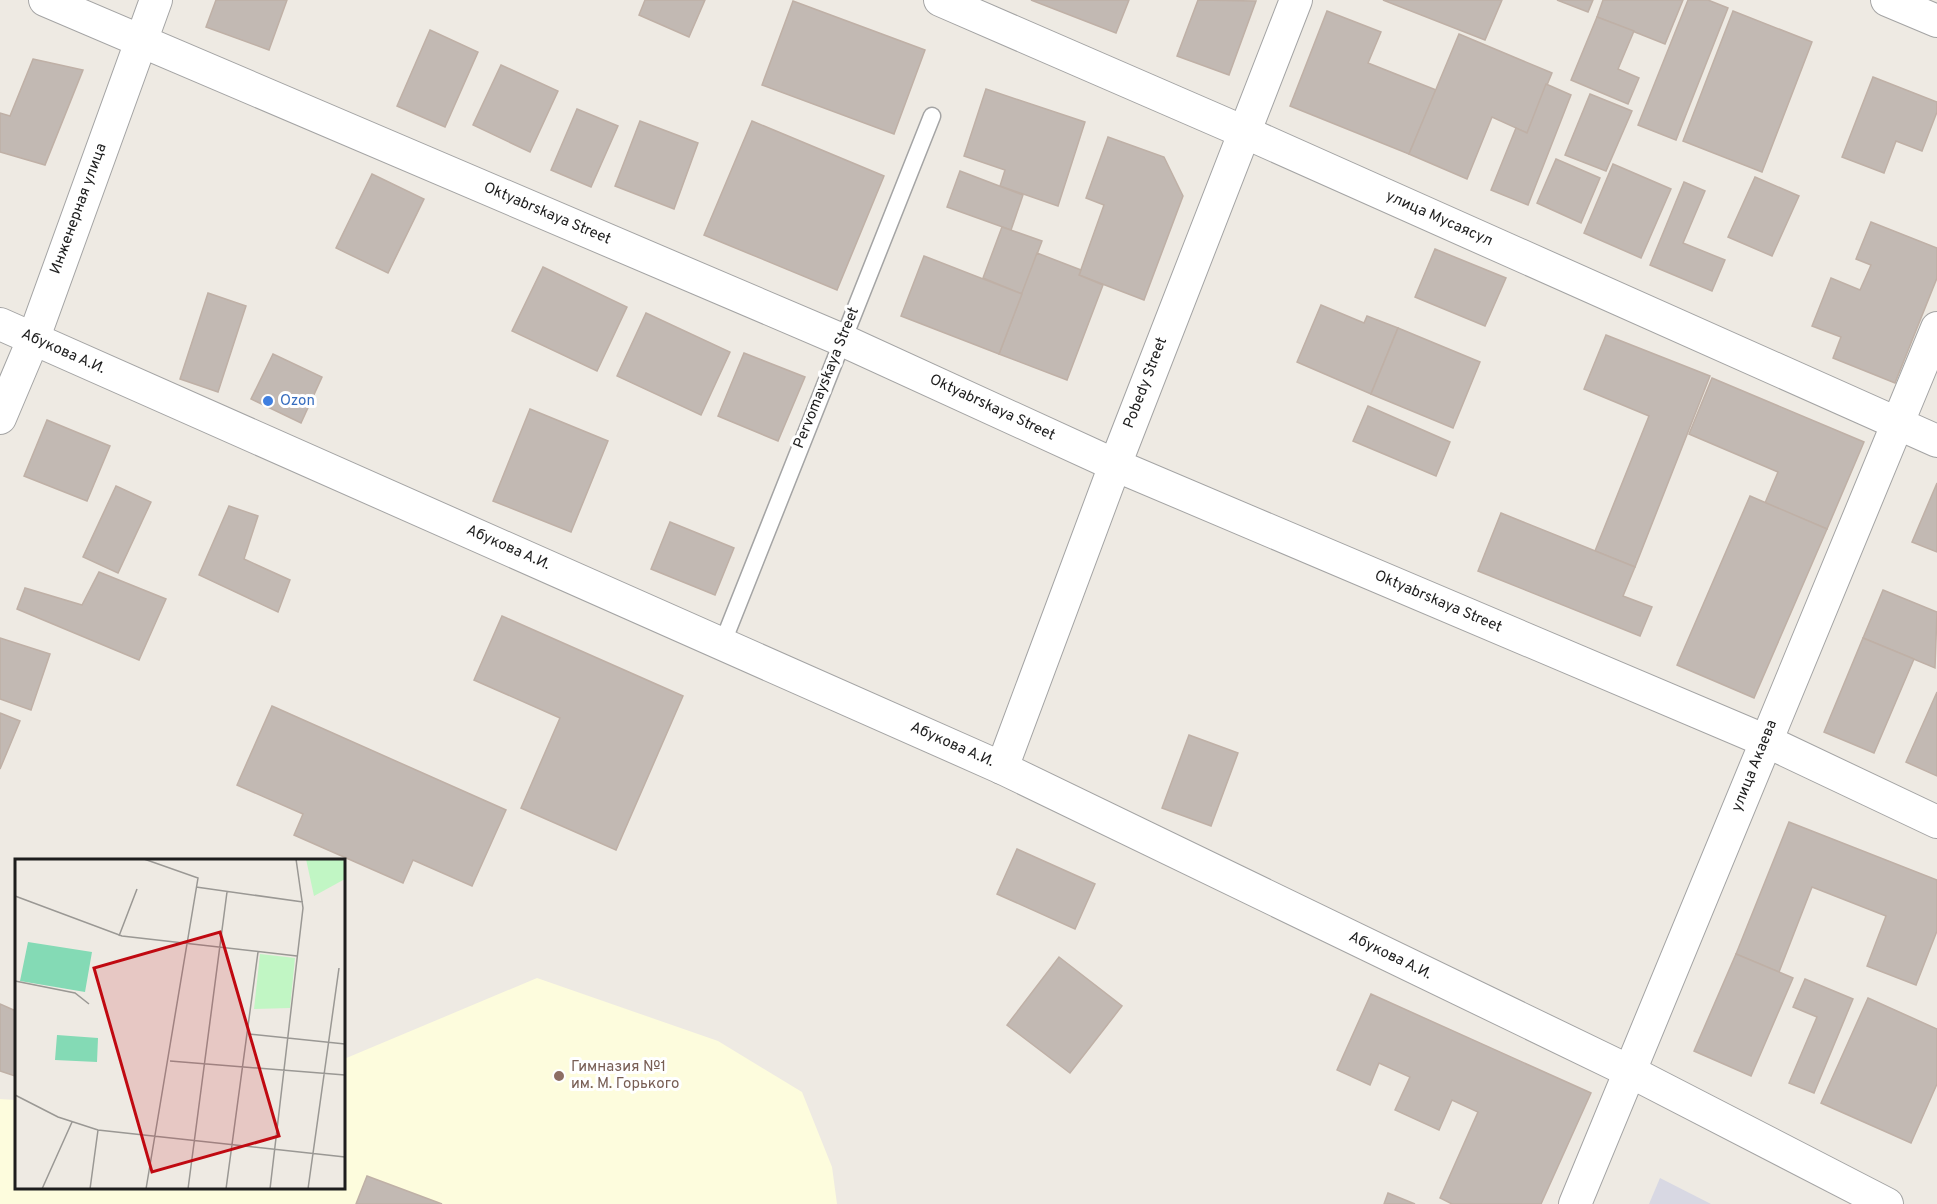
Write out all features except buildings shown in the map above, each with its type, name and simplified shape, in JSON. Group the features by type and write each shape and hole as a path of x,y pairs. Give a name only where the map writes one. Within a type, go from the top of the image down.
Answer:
{"street":[{"name":"Oktyabrskaya Street","path":"45,0 842,340 1114,465 1766,741 1937,822"},
{"name":"Инженерная улица","path":"0,418 33,340 156,0"},
{"name":"Pobedy Street","path":"1002,768 1114,465 1296,0"},
{"path":"1887,0 1937,21"},
{"name":"улица Мусаясул","path":"959,4 1937,441"},
{"name":"Абукова А.И.","path":"0,324 723,642 1002,768 1629,1071 1887,1204"},
{"name":"улица Акаева","path":"1575,1204 1937,328"}],"lane":[{"name":"Pervomayskaya Street","path":"723,642 932,116"}],"shaded area":[{"name":"Гимназия №1 им. М. Горького","path":"537,978 718,1041 802,1092 832,1167 837,1204 0,1204 0,1099 15,1100 15,1189 345,1189 345,1059"},
{"path":"1660,1178 1711,1204 1649,1204"}],"place":[{"name":"Ozon","path":"268,401"},
{"name":"Гимназия №1 им. М. Горького","path":"559,1076"}]}
